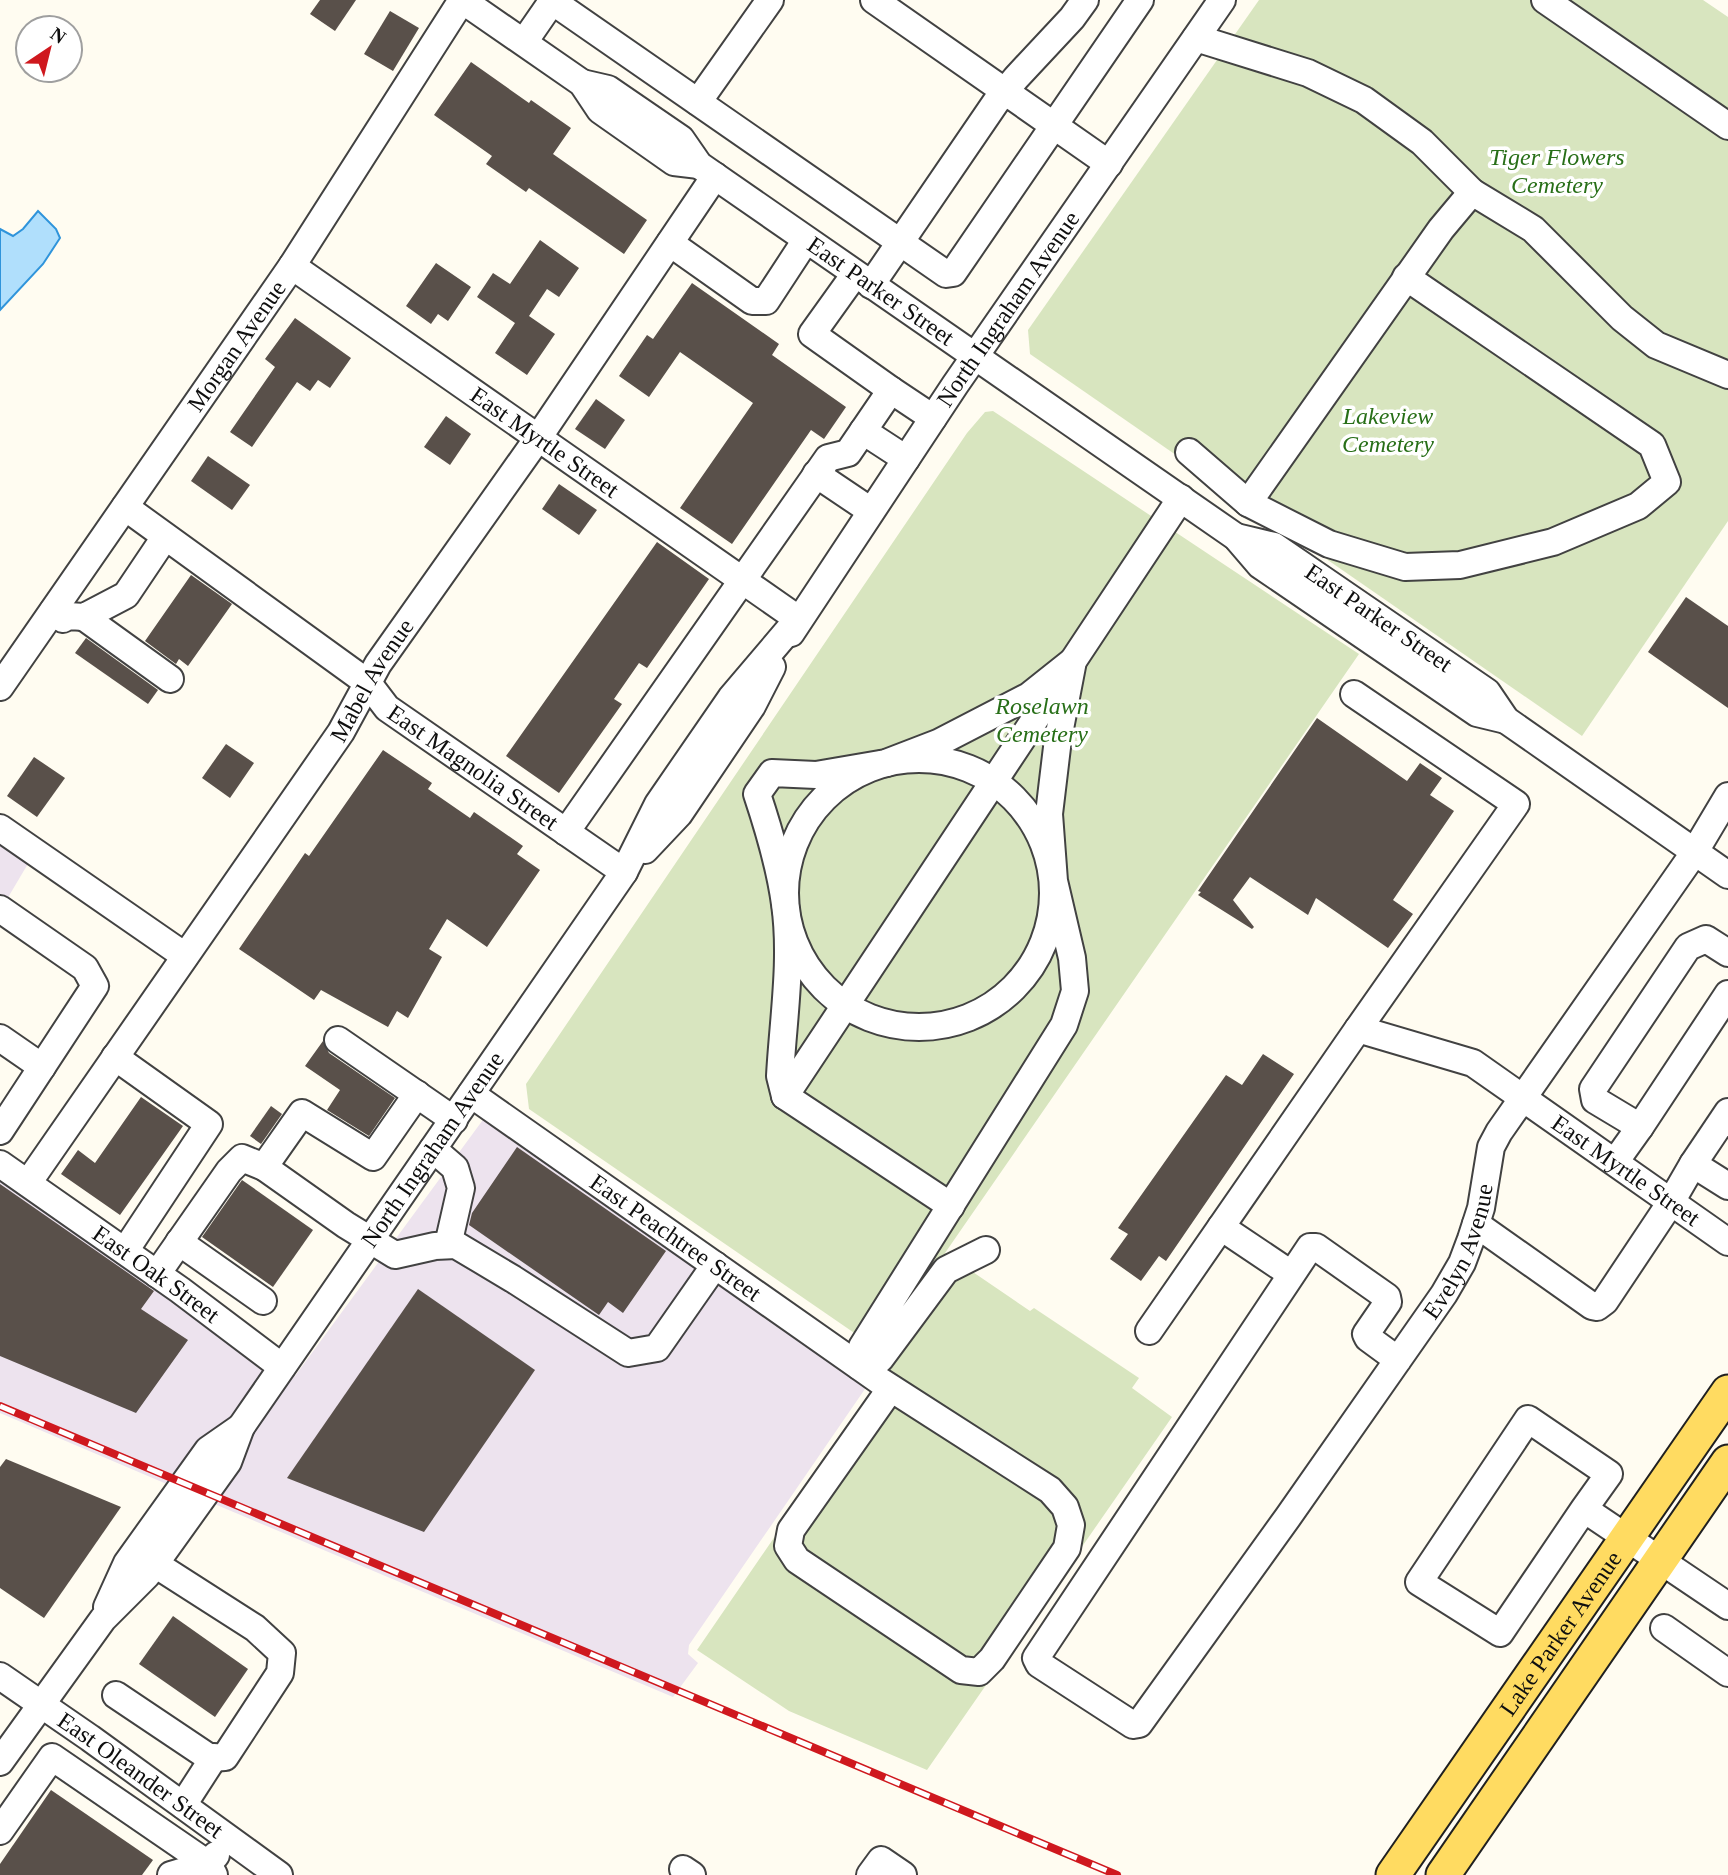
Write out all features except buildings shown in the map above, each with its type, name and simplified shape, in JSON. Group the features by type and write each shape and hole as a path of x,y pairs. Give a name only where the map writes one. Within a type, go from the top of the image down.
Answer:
{"main road":[{"name":"Lake Parker Avenue","path":"1393,1875 1728,1391"},
{"name":"Lake Parker Avenue","path":"1443,1875 1728,1462"}],"street":[{"name":"East Parker Street","path":"462,0 582,83 608,89 681,139 707,171 1236,537 1274,546 1487,692 1506,720 1728,875"},
{"name":"Morgan Avenue","path":"0,687 292,267 462,0"},
{"path":"698,102 770,0"},
{"path":"874,0 901,8 1006,92 1109,164"},
{"path":"933,418 812,334 900,243 996,102 1085,0"},
{"path":"524,42 552,1 946,274 953,273 1140,0"},
{"name":"North Ingraham Avenue","path":"0,1762 103,1619 147,1575 228,1462 241,1427 624,872 679,814 752,706 798,620 975,356 1222,0"},
{"path":"1545,0 1728,126"},
{"path":"1196,38 1308,73 1364,100 1422,142 1472,192 1533,229 1622,318 1656,345 1728,375"},
{"name":"Mabel Avenue","path":"28,1183 341,732 378,664 538,438 670,243 707,171"},
{"path":"1248,503 1406,277 1472,192"},
{"path":"670,243 752,301 766,301 806,240"},
{"name":"East Myrtle Street","path":"292,267 798,620"},
{"path":"1189,452 1248,503 1329,544 1405,567 1460,565 1553,542 1638,506 1667,482 1651,445 1406,277"},
{"path":"566,832 816,474 828,458 848,453 891,390"},
{"path":"863,431 906,459"},
{"path":"816,474 871,511"},
{"path":"785,1096 1181,498"},
{"name":"East Magnolia Street","path":"125,507 368,683 387,708 624,872"},
{"path":"53,611 63,619 68,616 85,617 126,595 165,537"},
{"path":"85,617 170,679"},
{"path":"951,1206 785,1096 780,1076 788,945 785,904 787,866 800,831 821,800 851,777 938,743 1029,696 1073,661"},
{"path":"877,1378 862,1347 1064,1025 1075,991 1072,958 1054,881 1044,842 1023,808 993,781 960,765 923,758 816,775 772,773 757,794 772,839 795,943 815,978 845,1005 885,1023 928,1027 970,1018 1007,996 1034,963 1051,924 1054,881 1049,814 1058,739 1073,661"},
{"path":"1149,1331 1516,804 1353,694"},
{"name":"Evelyn Avenue","path":"1291,1274 1036,1658 1039,1664 1133,1725 1139,1724 1162,1695 1444,1294 1461,1263 1476,1224 1491,1146 1694,853 1728,796"},
{"path":"0,828 185,956"},
{"path":"0,909 85,968 95,986 0,1131"},
{"path":"1640,1127 1595,1100 1593,1089 1688,947 1706,939 1728,953"},
{"path":"1615,1162 1728,994"},
{"name":"East Myrtle Street","path":"1358,1030 1473,1063 1728,1242"},
{"path":"0,1038 42,1067"},
{"path":"338,1040 454,1120"},
{"path":"115,1057 209,1124 125,1251"},
{"path":"373,1157 417,1094"},
{"name":"East Peachtree Street","path":"471,1094 877,1378 1050,1490 1065,1507 1072,1525 1067,1548 992,1660 979,1672 961,1670 797,1560 788,1546 791,1530 877,1378"},
{"path":"264,1167 309,1104 373,1157 389,1163 413,1178"},
{"path":"1476,1224 1597,1307 1605,1301 1728,1112"},
{"path":"433,1149 455,1168 461,1188 448,1245"},
{"path":"157,1275 229,1171 242,1158 264,1167 395,1255 435,1245 456,1245 628,1353 657,1349 715,1265"},
{"name":"East Oak Street","path":"0,1164 125,1251 282,1367"},
{"path":"1693,1164 1728,1186"},
{"path":"1221,1227 1291,1274 1310,1247 1316,1247 1387,1297 1388,1302 1366,1334 1398,1360"},
{"path":"179,1242 262,1301"},
{"path":"877,1378 880,1359 946,1270 986,1250"},
{"path":"1528,1419 1609,1474 1584,1509 1500,1633 1419,1582 1528,1419"},
{"name":"North Ingraham Avenue","path":"103,1619 127,1563 183,1483 208,1450 241,1427"},
{"path":"1584,1509 1728,1606"},
{"path":"116,1695 210,1758 225,1757 280,1673 282,1653 256,1628 155,1564"},
{"path":"1664,1628 1728,1673"},
{"name":"East Oleander Street","path":"0,1676 279,1875"},
{"path":"71,1769 90,1738"},
{"path":"0,1831 52,1757 145,1820 211,1870"},
{"path":"145,1820 173,1799 214,1758"},
{"path":"211,1870 229,1840"},
{"path":"870,1875 881,1860 903,1875"},
{"path":"171,1875 211,1870"}],"shaded area":[{"path":"0,842 29,862 0,911"},
{"path":"485,1117 867,1386 689,1645 688,1654 698,1663 673,1697 212,1503 249,1433 255,1429 254,1426 290,1373 295,1376"},
{"path":"0,1156 173,1300 267,1371 237,1413 234,1413 232,1420 169,1485 0,1413"}],"green space":[{"path":"1259,0 1703,0 1728,17 1728,521 1582,736 1030,354 1028,330"},
{"name":"Roselawn Cemetery","path":"993,411 1359,654 945,1253 1030,1311 1034,1308 1139,1378 1132,1388 1172,1417 927,1770 789,1711 697,1650 895,1361 529,1109 526,1084 967,433 985,412"}],"water":[{"path":"38,211 56,229 60,238 43,264 0,310 0,229 13,236 23,229"}],"railway":[{"path":"0,1406 1117,1875"}],"park label":[{"name":"Tiger Flowers Cemetery","path":"1557,171"},
{"name":"Lakeview Cemetery","path":"1388,430"}]}
